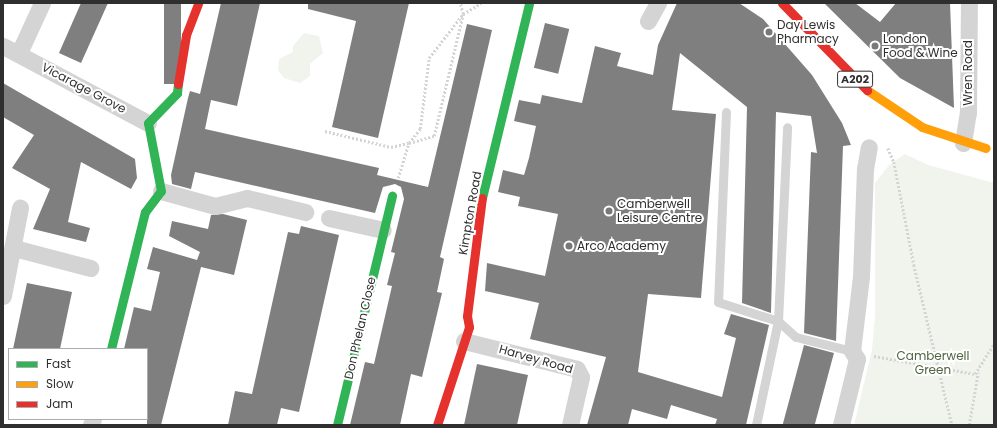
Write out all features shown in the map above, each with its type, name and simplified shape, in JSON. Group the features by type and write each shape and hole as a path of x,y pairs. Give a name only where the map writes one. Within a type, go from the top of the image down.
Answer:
{"main road":[{"path":"111,348 144,212 161,191 148,123 177,93 186,34 198,3"},
{"name":"Kimpton Road","path":"437,425 470,324 467,316 481,202 529,3"},
{"name":"A202","path":"782,3 875,98 906,119 963,143 990,146 994,156"},
{"name":"Don Phelan Close","path":"337,425 392,196"}],"street":[{"path":"20,53 42,3"},
{"path":"648,21 658,3"},
{"name":"Wren Road","path":"963,143 968,113 969,3"},
{"name":"Vicarage Grove","path":"3,46 20,53 148,123"},
{"path":"841,425 857,359 852,345 861,277 865,168 877,147"},
{"path":"161,191 215,206 247,198 305,212"},
{"path":"3,296 14,248 20,208"},
{"path":"329,218 383,230"},
{"path":"14,248 90,268"},
{"name":"Harvey Road","path":"464,341 577,369 581,377 570,425"}],"lane":[{"path":"726,112 718,302 778,321 796,337 852,345"},
{"path":"756,425 778,321 787,127"}],"path":[{"path":"325,131 391,146 434,136 463,14 460,3"},
{"path":"392,196 409,143 420,129 429,58 463,14 481,3"},
{"path":"877,147 889,149 894,162 952,425"},
{"path":"969,425 978,373 994,344"},
{"path":"852,345 939,368 978,373"}],"green space":[{"path":"304,33 319,36 323,53 310,64 310,76 300,83 284,78 278,70 279,59 293,52 293,46"},
{"name":"Camberwell Green","path":"905,154 928,165 994,183 994,425 854,425 872,350 875,316 875,183 889,165"}],"building":[{"path":"81,3 108,3 81,63 59,53"},
{"path":"164,3 181,3 181,84 164,84"},
{"path":"221,3 260,3 237,106 211,100 205,129 379,168 377,175 428,187 467,24 492,30 440,257 444,259 437,292 442,293 422,377 411,374 400,425 350,425 365,362 374,364 392,286 387,285 395,253 391,252 404,199 401,187 395,184 383,187 375,213 195,172 191,189 172,184 171,175 188,98 190,91 200,94"},
{"path":"308,3 409,3 378,138 332,127 356,21 308,9"},
{"path":"677,3 739,3 763,19 812,75 842,123 851,145 843,146 836,341 804,333 811,152 817,153 811,116 776,112 771,313 742,303 747,107 680,53 672,110 716,114 701,298 648,294 638,372 722,397 736,338 724,334 731,314 769,325 746,425 715,425 717,419 671,405 667,419 632,409 628,425 587,425 606,357 530,339 539,303 485,291 487,263 545,276 558,214 518,206 520,197 498,192 503,170 524,175 529,158 536,126 514,121 519,100 540,104 542,95 582,103 595,46 621,53 617,66 653,75 658,45"},
{"path":"824,3 855,3 880,22 896,3 950,3 954,108 900,78"},
{"path":"545,23 569,29 558,74 534,68"},
{"path":"3,83 135,159 137,178 131,189 81,162 68,222 90,228 86,242 33,229 50,189 12,168 34,135 3,117"},
{"path":"223,214 247,220 234,275 201,267 161,425 147,425 148,348 124,348 134,307 151,311 160,272 147,269 153,247 197,260 200,252 169,236 172,221 208,229 211,215"},
{"path":"301,226 339,235 299,412 281,408 277,425 228,425 235,391 252,394 288,232 299,234"},
{"path":"27,283 72,292 60,348 13,348"},
{"path":"804,345 834,353 815,425 783,424"},
{"path":"477,364 528,375 517,425 464,425"}],"traffic: fast":[{"path":"482,198 529,3"},
{"path":"111,348 145,212 161,191 148,123 177,93 178,84"},
{"path":"337,425 392,196"}],"traffic: slow":[{"path":"867,90 922,127 986,148"}],"traffic: jam":[{"path":"178,84 186,35 198,3"},
{"path":"782,3 867,90"},
{"path":"437,425 469,327 467,316 482,198"}],"place":[{"name":"Day Lewis Pharmacy","path":"769,32"},
{"name":"London Food & Wine","path":"875,46"},
{"name":"Camberwell Leisure Centre","path":"609,211"},
{"name":"Arco Academy","path":"569,246"}]}
